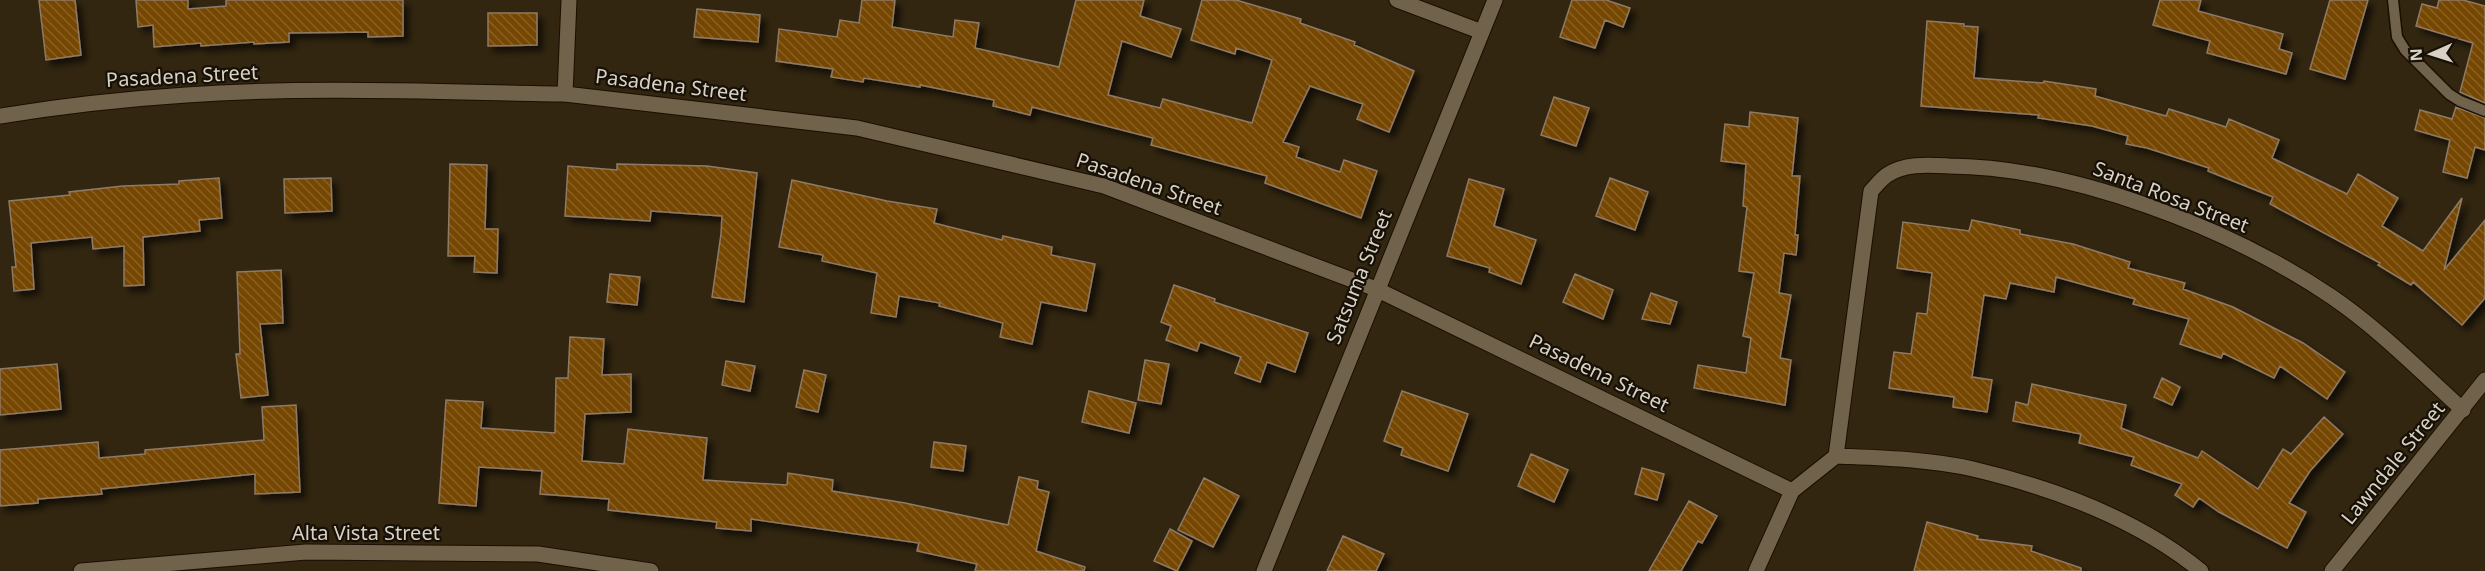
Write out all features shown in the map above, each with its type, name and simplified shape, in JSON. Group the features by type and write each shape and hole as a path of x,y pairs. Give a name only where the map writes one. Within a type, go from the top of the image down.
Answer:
{"street":[{"path":"565,94 569,0"},
{"path":"1397,0 1482,32"},
{"name":"Satsuma Street","path":"1264,571 1376,289 1495,0"},
{"name":"Pasadena Street","path":"0,116 73,104 188,95 326,91 565,94 857,128 1104,186 1376,289 1792,490"},
{"name":"Santa Rosa Street","path":"1836,456 1870,191 1887,175 1916,165 1988,166 2085,185 2181,219 2262,256 2332,298 2384,338 2463,411"},
{"name":"Lawndale Street","path":"2332,571 2463,411 2485,380"},
{"path":"1756,571 1792,490 1836,456 1902,459 1971,469 2064,495 2114,517 2185,558 2201,571"},
{"name":"Alta Vista Street","path":"81,571 306,552 538,554 651,571"}],"lane":[{"path":"2393,0 2397,37 2405,50 2449,94 2467,105 2485,111"}],"building":[{"path":"39,0 75,0 81,55 46,60"},
{"path":"136,0 188,0 188,9 226,6 226,0 403,0 403,36 368,37 368,32 289,33 289,42 201,46 201,43 154,47 153,25 138,27"},
{"path":"862,0 895,0 892,27 953,37 955,20 979,23 975,48 1059,67 1076,0 1144,0 1140,16 1181,29 1171,57 1122,41 1108,95 1160,108 1163,99 1252,123 1272,60 1236,48 1235,54 1191,40 1202,0 1236,0 1301,19 1300,23 1355,42 1354,45 1414,71 1389,132 1357,119 1363,104 1310,86 1283,142 1299,147 1296,157 1340,172 1344,160 1377,171 1361,218 1265,183 1267,176 1151,145 1153,138 1032,107 1030,115 993,106 994,100 920,85 920,87 864,78 863,82 831,77 833,69 776,61 779,29 837,37 840,20 859,23"},
{"path":"1572,0 1606,0 1630,8 1623,27 1605,20 1595,48 1560,37"},
{"path":"2160,0 2201,0 2198,11 2283,34 2279,49 2292,53 2286,74 2207,53 2210,41 2153,25"},
{"path":"2330,0 2368,0 2345,79 2310,69"},
{"path":"2439,0 2463,0 2485,6 2485,103 2460,92 2473,43 2416,26 2422,4 2437,8"},
{"path":"697,9 760,15 758,42 694,37"},
{"path":"488,13 537,13 537,45 488,46"},
{"path":"1927,21 1978,27 1974,78 2043,83 2044,81 2096,89 2095,96 2166,116 2169,109 2226,127 2229,119 2279,140 2272,158 2347,194 2358,174 2398,198 2382,226 2423,251 2462,198 2444,270 2485,220 2485,298 2462,325 2413,282 2411,285 2378,265 2380,263 2270,204 2273,197 2208,171 2209,168 2147,148 2126,144 2128,136 2092,126 2038,118 2039,115 1921,106"},
{"path":"1554,97 1589,108 1576,146 1541,135"},
{"path":"2456,107 2485,118 2485,150 2475,147 2467,178 2443,172 2450,140 2415,130 2420,110 2452,119"},
{"path":"1750,112 1798,118 1792,176 1800,176 1795,235 1798,235 1796,255 1784,253 1779,293 1791,295 1780,358 1791,360 1785,405 1694,388 1698,365 1746,373 1751,338 1743,336 1754,273 1739,271 1747,207 1743,206 1746,164 1721,161 1725,124 1749,127"},
{"path":"450,164 487,165 485,229 498,229 497,273 474,272 475,256 448,256"},
{"path":"617,164 707,166 757,173 744,302 712,297 722,216 651,211 650,221 565,216 568,166 617,170"},
{"path":"219,178 222,218 199,220 200,231 143,237 144,285 124,286 124,246 93,249 92,237 31,243 34,289 14,291 12,267 16,267 9,201 70,195 69,192 123,186 179,184 179,181"},
{"path":"331,178 332,211 285,213 284,179"},
{"path":"1610,178 1648,192 1635,230 1596,216"},
{"path":"1469,179 1504,189 1494,226 1536,240 1521,284 1489,272 1490,268 1447,256"},
{"path":"792,180 887,201 937,209 934,223 1002,240 1003,236 1052,247 1051,255 1095,264 1086,311 1041,302 1032,344 1000,337 1003,323 939,306 940,303 899,296 896,317 871,313 877,273 822,261 823,255 779,247"},
{"path":"1972,220 2020,230 2020,234 2073,244 2130,262 2128,268 2185,283 2183,289 2233,307 2303,343 2345,372 2327,399 2280,366 2274,378 2223,353 2221,358 2180,344 2189,319 2133,304 2135,299 2056,277 2054,292 2010,283 2006,299 1984,295 1972,377 1992,380 1987,412 1953,407 1954,397 1889,388 1894,352 1911,354 1917,313 1927,314 1932,273 1897,268 1903,222 1969,231"},
{"path":"281,270 283,323 260,324 268,395 241,398 236,354 240,354 237,272"},
{"path":"610,274 640,277 637,305 607,302"},
{"path":"1575,274 1613,290 1603,319 1563,302"},
{"path":"1174,285 1215,299 1214,302 1308,333 1295,372 1267,362 1260,382 1235,373 1241,357 1200,342 1197,351 1166,340 1171,326 1161,322"},
{"path":"1651,293 1677,302 1670,324 1642,319"},
{"path":"570,337 604,339 602,375 631,374 631,412 585,414 582,461 624,464 628,429 707,438 703,480 787,485 788,473 833,480 832,491 905,503 1008,525 1019,477 1038,481 1037,489 1049,492 1036,551 1085,567 1084,571 975,571 977,564 917,551 919,543 751,519 751,531 716,528 717,522 608,510 609,499 540,494 542,471 479,467 476,506 439,503 446,400 483,402 481,428 555,433 556,378 568,378"},
{"path":"1145,360 1169,364 1161,404 1138,400"},
{"path":"726,361 755,366 750,391 722,385"},
{"path":"57,364 61,409 0,415 0,369"},
{"path":"804,370 826,375 818,412 796,407"},
{"path":"2162,378 2180,387 2172,405 2154,397"},
{"path":"2032,384 2126,405 2121,428 2198,458 2202,451 2258,489 2283,449 2291,454 2324,417 2343,434 2310,471 2289,503 2306,512 2287,548 2219,512 2199,498 2193,507 2175,495 2182,484 2131,465 2134,457 2079,443 2081,434 2013,421 2016,402 2028,405"},
{"path":"1089,391 1136,403 1129,433 1082,422"},
{"path":"1402,391 1468,414 1448,471 1401,455 1403,448 1384,441"},
{"path":"296,405 300,492 255,494 255,474 101,489 102,494 38,499 38,503 0,506 0,450 98,442 99,458 145,454 145,450 264,440 262,407"},
{"path":"934,442 966,446 963,471 931,467"},
{"path":"1531,454 1568,470 1554,502 1518,486"},
{"path":"1642,468 1664,474 1657,500 1635,494"},
{"path":"1204,478 1239,496 1213,547 1178,530"},
{"path":"1689,501 1717,516 1702,543 1698,541 1681,571 1649,571"},
{"path":"1927,522 1978,536 1977,539 2032,546 2031,551 2081,568 2081,571 1914,571"},
{"path":"1170,529 1192,541 1177,571 1154,561"},
{"path":"1343,536 1384,554 1376,571 1327,571"}]}
